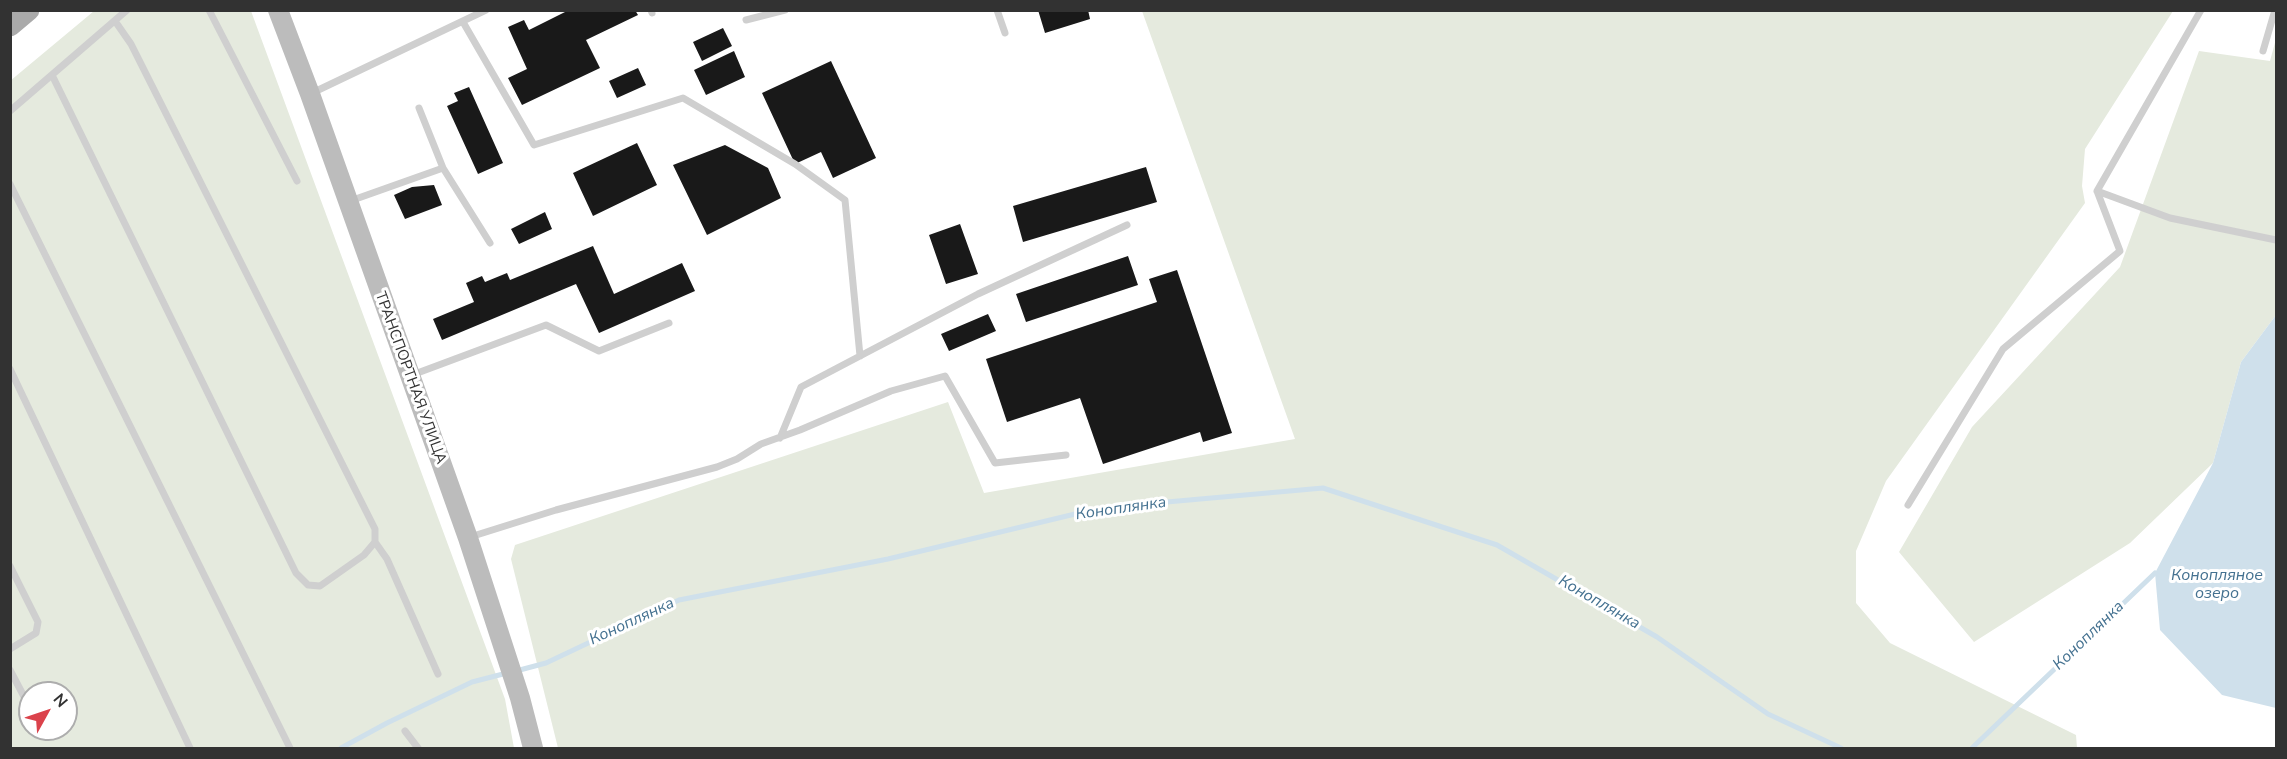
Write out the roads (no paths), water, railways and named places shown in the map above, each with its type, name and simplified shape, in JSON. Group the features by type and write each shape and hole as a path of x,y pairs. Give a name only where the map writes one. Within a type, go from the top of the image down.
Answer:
{"main road":[{"path":"10,26 29,10"},
{"name":"ТРАНСПОРТНАЯ УЛИЦА","path":"281,13 468,538 520,698 533,748"}],"lane":[{"path":"10,111 128,10"},
{"path":"209,10 297,181"},
{"path":"310,94 486,10"},
{"path":"746,20 785,10"},
{"path":"997,10 1005,33"},
{"path":"2097,191 2200,10"},
{"path":"2264,51 2275,10"},
{"path":"115,21 136,55 375,530 375,542 387,559 438,674"},
{"path":"463,22 534,145 683,98 795,164 845,200 861,356"},
{"path":"52,75 296,573 308,585 320,586 364,555 375,542"},
{"path":"419,108 443,168 490,243"},
{"path":"348,202 443,168"},
{"path":"10,184 290,748"},
{"path":"2097,191 2170,218 2277,240"},
{"path":"1908,505 2003,349 2120,251 2097,191"},
{"path":"780,438 801,387 978,294 1127,225"},
{"path":"410,376 546,325 599,351 669,324"},
{"path":"10,369 190,748"},
{"path":"468,538 556,510 717,467 737,459 761,444 891,391 945,376 995,463 1066,455"},
{"path":"10,566 38,622 36,633 10,649"},
{"path":"10,670 18,685"},
{"path":"405,731 418,748"}],"water":[{"name":"Конопляное озеро","path":"2276,315 2276,708 2222,695 2160,630 2155,573 2213,463 2241,362"}],"waterway":[{"name":"Коноплянка","path":"516,671 546,663 679,600 888,559 1100,508 1323,488 1497,545 1657,637 1768,714 1841,748"},
{"name":"Коноплянка","path":"1972,748 2155,573"},
{"name":"Коноплянка","path":"341,748 472,682 507,673"}]}
